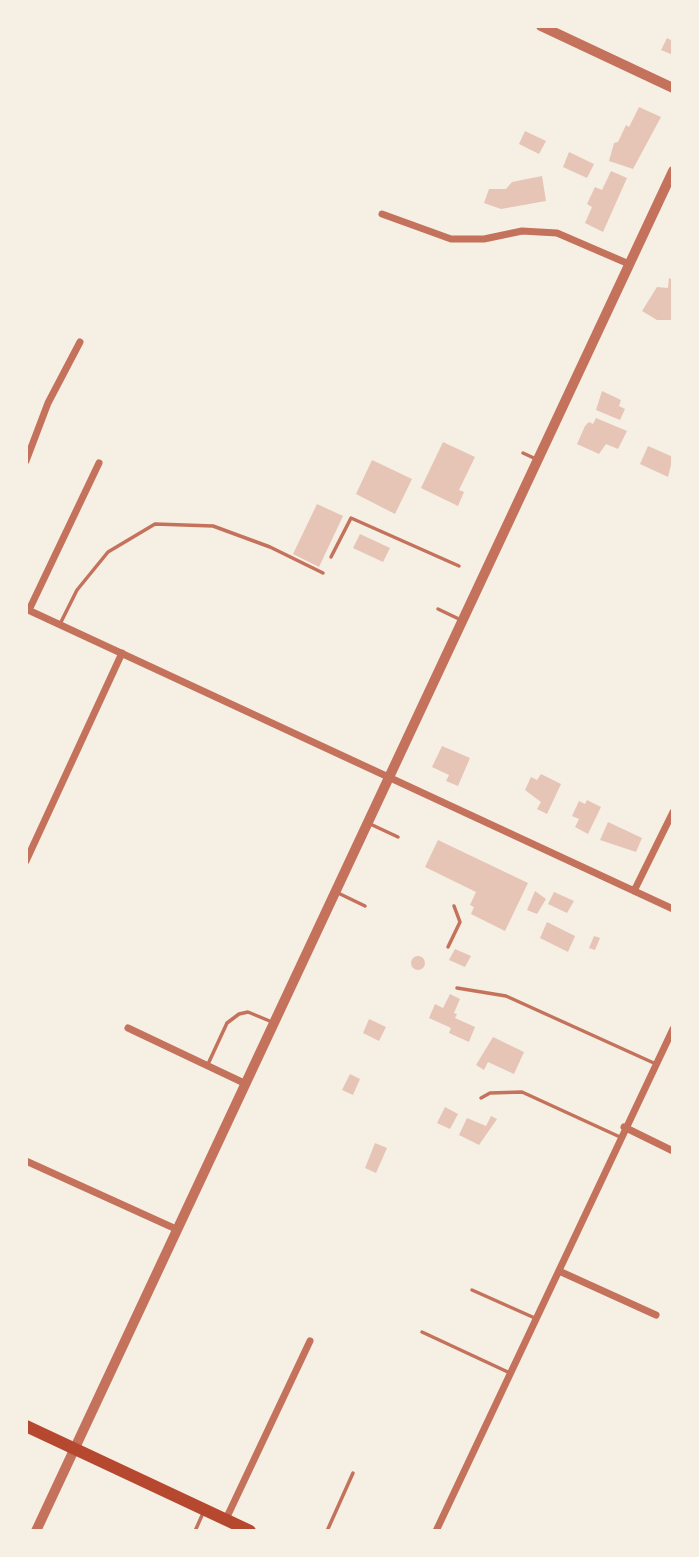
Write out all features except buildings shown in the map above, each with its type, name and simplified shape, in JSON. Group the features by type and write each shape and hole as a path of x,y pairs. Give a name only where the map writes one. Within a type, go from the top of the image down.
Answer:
{"main road":[{"path":"26,1426 250,1531"}],"street":[{"path":"541,26 673,88"},
{"path":"36,1531 387,776 673,171"},
{"path":"382,214 451,239 484,239 522,231 557,233 629,264"},
{"path":"26,461 48,403 80,342"},
{"path":"99,463 28,610 673,909"},
{"path":"26,861 122,653"},
{"path":"634,891 673,812"},
{"path":"128,1028 244,1083"},
{"path":"436,1531 512,1374 624,1127 673,1029"},
{"path":"624,1127 673,1151"},
{"path":"26,1161 176,1229"},
{"path":"559,1271 656,1315"},
{"path":"226,1519 310,1341"}],"lane":[{"path":"523,453 536,459"},
{"path":"331,557 351,518 459,566"},
{"path":"60,624 76,590 108,552 155,524 213,526 270,547 323,573"},
{"path":"438,609 461,620"},
{"path":"366,822 398,837"},
{"path":"334,891 365,906"},
{"path":"448,947 460,922 454,906"},
{"path":"457,988 506,996 656,1063"},
{"path":"207,1066 227,1023 239,1014 248,1012 272,1022"},
{"path":"481,1098 490,1093 522,1093 620,1138"},
{"path":"472,1290 537,1319"},
{"path":"422,1332 512,1374"},
{"path":"327,1531 353,1473"},
{"path":"195,1531 204,1509"}]}
